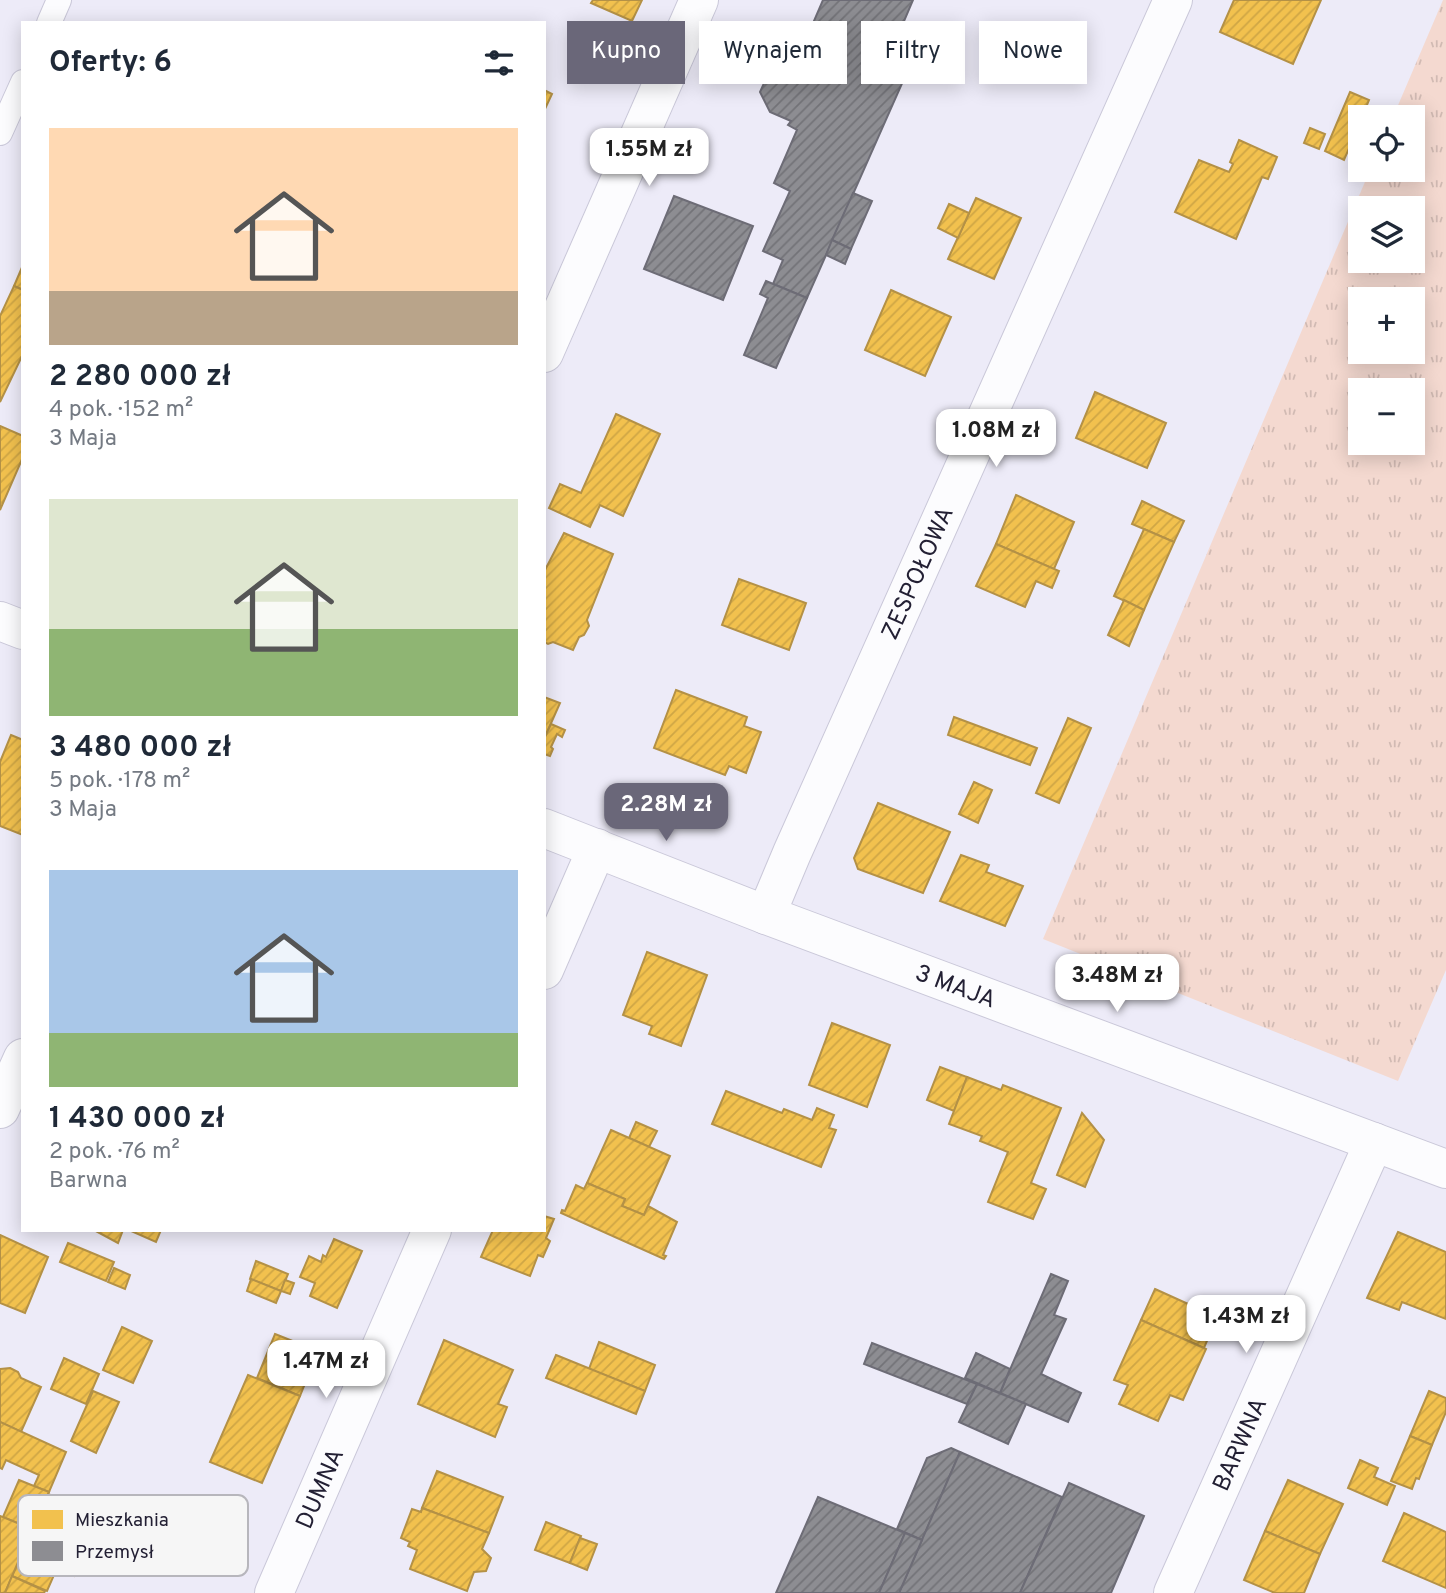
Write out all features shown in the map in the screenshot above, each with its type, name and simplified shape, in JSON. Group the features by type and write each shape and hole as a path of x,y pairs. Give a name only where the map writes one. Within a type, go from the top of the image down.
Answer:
{"street":[{"path":"546,348 699,0"},
{"name":"ZESPOŁOWA","path":"766,915 1173,0"},
{"path":"0,621 21,629"},
{"name":"3 MAJA","path":"546,829 766,915 1446,1169"},
{"path":"546,965 597,848"},
{"path":"0,1109 21,1062"},
{"name":"BARWNA","path":"1173,1593 1374,1142"},
{"name":"DUMNA","path":"274,1593 431,1232"}],"lane":[{"path":"50,21 59,0"},
{"path":"0,132 21,86"}],"green space":[{"path":"1443,0 1446,0 1446,970 1398,1081 1043,939 1348,222 1348,273 1425,273 1425,196 1359,196 1365,182 1425,182 1425,105 1398,105"}],"building: Mieszkania":[{"path":"593,0 642,0 632,21 591,3"},
{"path":"1234,0 1321,0 1293,64 1220,32"},
{"path":"546,91 552,94 546,107"},
{"path":"1350,92 1369,100 1367,105 1348,105 1348,151 1344,160 1325,151"},
{"path":"1310,128 1325,134 1319,149 1304,143"},
{"path":"1239,140 1277,157 1268,179 1262,177 1236,239 1175,212 1199,160 1229,172"},
{"path":"976,198 1021,218 994,279 948,259"},
{"path":"949,204 969,213 958,238 938,228"},
{"path":"21,270 21,289 14,286"},
{"path":"14,286 21,289 21,358 0,402 0,316"},
{"path":"891,290 951,317 925,376 865,350"},
{"path":"1095,392 1166,423 1147,468 1076,438"},
{"path":"616,414 660,434 623,516 600,505 590,527 549,508 560,484 581,493"},
{"path":"0,426 21,435 21,462 0,510"},
{"path":"1016,495 1074,522 1054,569 996,544"},
{"path":"1142,501 1184,521 1174,542 1132,524"},
{"path":"1144,529 1174,542 1144,610 1114,596"},
{"path":"564,533 613,554 587,620 589,626 584,635 579,637 573,650 553,642 546,643 546,568"},
{"path":"996,544 1059,571 1052,588 1036,581 1025,607 976,586"},
{"path":"739,579 806,603 789,650 722,625"},
{"path":"1124,600 1144,610 1129,646 1108,635"},
{"path":"676,690 747,717 744,726 761,732 746,773 729,766 725,775 654,748"},
{"path":"546,698 560,703 546,734"},
{"path":"954,717 1037,748 1030,765 948,735"},
{"path":"1068,718 1091,728 1059,803 1036,793"},
{"path":"551,724 565,730 562,737 557,734 550,756 546,755 546,735"},
{"path":"11,735 21,739 21,834 0,826 0,762"},
{"path":"974,782 992,790 978,823 959,814"},
{"path":"878,803 950,832 923,893 858,869 854,858"},
{"path":"961,855 989,865 986,872 1023,886 1005,926 940,901"},
{"path":"647,952 707,975 681,1046 649,1034 652,1026 623,1015"},
{"path":"832,1023 890,1045 867,1107 809,1085"},
{"path":"940,1067 967,1077 954,1111 927,1100"},
{"path":"967,1077 1001,1090 1003,1085 1061,1108 1031,1183 1046,1189 1033,1219 988,1202 1008,1152 980,1141 982,1136 949,1124"},
{"path":"726,1091 782,1113 784,1109 812,1120 817,1108 834,1115 829,1128 836,1130 821,1167 712,1124"},
{"path":"1082,1113 1104,1140 1085,1187 1057,1175"},
{"path":"636,1122 657,1131 649,1147 629,1138"},
{"path":"611,1130 670,1156 644,1215 622,1206 625,1199 587,1183"},
{"path":"587,1183 625,1199 622,1206 644,1215 648,1206 677,1222 663,1255 666,1256 664,1259 561,1213 562,1210 565,1211 576,1185 584,1189"},
{"path":"546,1217 554,1219 546,1238 550,1241 543,1257 538,1255 530,1276 481,1257 492,1232 546,1232"},
{"path":"98,1232 122,1232 118,1243"},
{"path":"134,1232 160,1232 156,1242"},
{"path":"1398,1232 1446,1252 1446,1319 1402,1302 1399,1310 1367,1298"},
{"path":"0,1235 48,1257 25,1313 0,1303"},
{"path":"334,1239 362,1251 337,1308 310,1296 315,1283 300,1277 309,1256 321,1262"},
{"path":"68,1243 114,1262 106,1281 60,1262"},
{"path":"256,1261 288,1274 281,1291 250,1279"},
{"path":"114,1268 130,1275 125,1289 108,1282"},
{"path":"251,1279 281,1291 276,1303 247,1291"},
{"path":"285,1280 294,1283 290,1294 281,1291"},
{"path":"1155,1289 1217,1317 1204,1348 1141,1320"},
{"path":"1141,1320 1206,1349 1183,1400 1170,1395 1158,1421 1119,1404 1128,1385 1114,1380"},
{"path":"122,1327 152,1341 133,1383 103,1370"},
{"path":"275,1334 318,1351 300,1396 257,1378"},
{"path":"444,1340 513,1370 498,1404 507,1407 495,1437 418,1404"},
{"path":"599,1342 655,1365 645,1391 589,1369"},
{"path":"556,1355 645,1391 636,1414 546,1378"},
{"path":"64,1358 99,1374 86,1404 51,1389"},
{"path":"10,1368 18,1372 21,1378 41,1387 21,1432 0,1422 0,1369"},
{"path":"248,1375 300,1396 262,1483 210,1462"},
{"path":"93,1391 119,1402 96,1453 71,1441"},
{"path":"1429,1391 1446,1398 1446,1412 1432,1445 1410,1436"},
{"path":"0,1422 66,1452 49,1492 34,1486 39,1475 6,1460 2,1469 0,1468"},
{"path":"1410,1436 1432,1445 1419,1479 1416,1478 1412,1489 1391,1481"},
{"path":"1360,1460 1378,1468 1374,1477 1395,1486 1387,1505 1348,1488"},
{"path":"437,1471 503,1497 489,1533 422,1508"},
{"path":"19,1480 49,1492 48,1495 18,1495 18,1523 3,1517"},
{"path":"1288,1480 1343,1504 1320,1554 1265,1531"},
{"path":"422,1508 489,1533 482,1549 491,1558 486,1571 474,1572 467,1591 410,1569 417,1550 408,1546 410,1542 401,1538 412,1509 421,1512"},
{"path":"1404,1513 1446,1532 1446,1588 1383,1561"},
{"path":"0,1516 18,1523 18,1562 5,1593 0,1593"},
{"path":"546,1522 581,1536 570,1563 535,1550"},
{"path":"1265,1531 1320,1554 1304,1593 1275,1593 1244,1580"},
{"path":"580,1538 597,1544 587,1570 570,1563"},
{"path":"18,1562 18,1576 54,1576 47,1591 12,1576"},
{"path":"12,1576 45,1591 5,1593"}],"building: Przemysł":[{"path":"823,0 913,0 904,21 861,21 861,84 902,84 807,298 773,284 783,260 763,251 790,191 774,183 797,130 788,125 791,121 770,112 760,92 764,84 847,84 847,21 814,21"},
{"path":"853,193 872,201 851,249 832,240"},
{"path":"674,196 753,226 723,300 644,269"},
{"path":"832,240 851,249 845,264 826,255"},
{"path":"766,281 807,298 776,368 744,355 768,298 760,294"},
{"path":"1051,1274 1068,1281 1054,1315 1066,1319 1041,1374 1081,1393 1068,1422 1000,1393"},
{"path":"872,1343 977,1384 967,1404 864,1364"},
{"path":"976,1353 1010,1369 1000,1393 965,1378"},
{"path":"977,1384 1026,1404 1008,1444 959,1422"},
{"path":"951,1448 960,1452 922,1540 897,1529 927,1458"},
{"path":"960,1452 1062,1497 1020,1593 899,1593"},
{"path":"1069,1483 1144,1516 1111,1593 1020,1593"},
{"path":"818,1497 905,1533 879,1593 776,1593"},
{"path":"905,1533 922,1540 899,1593 879,1593"}]}
